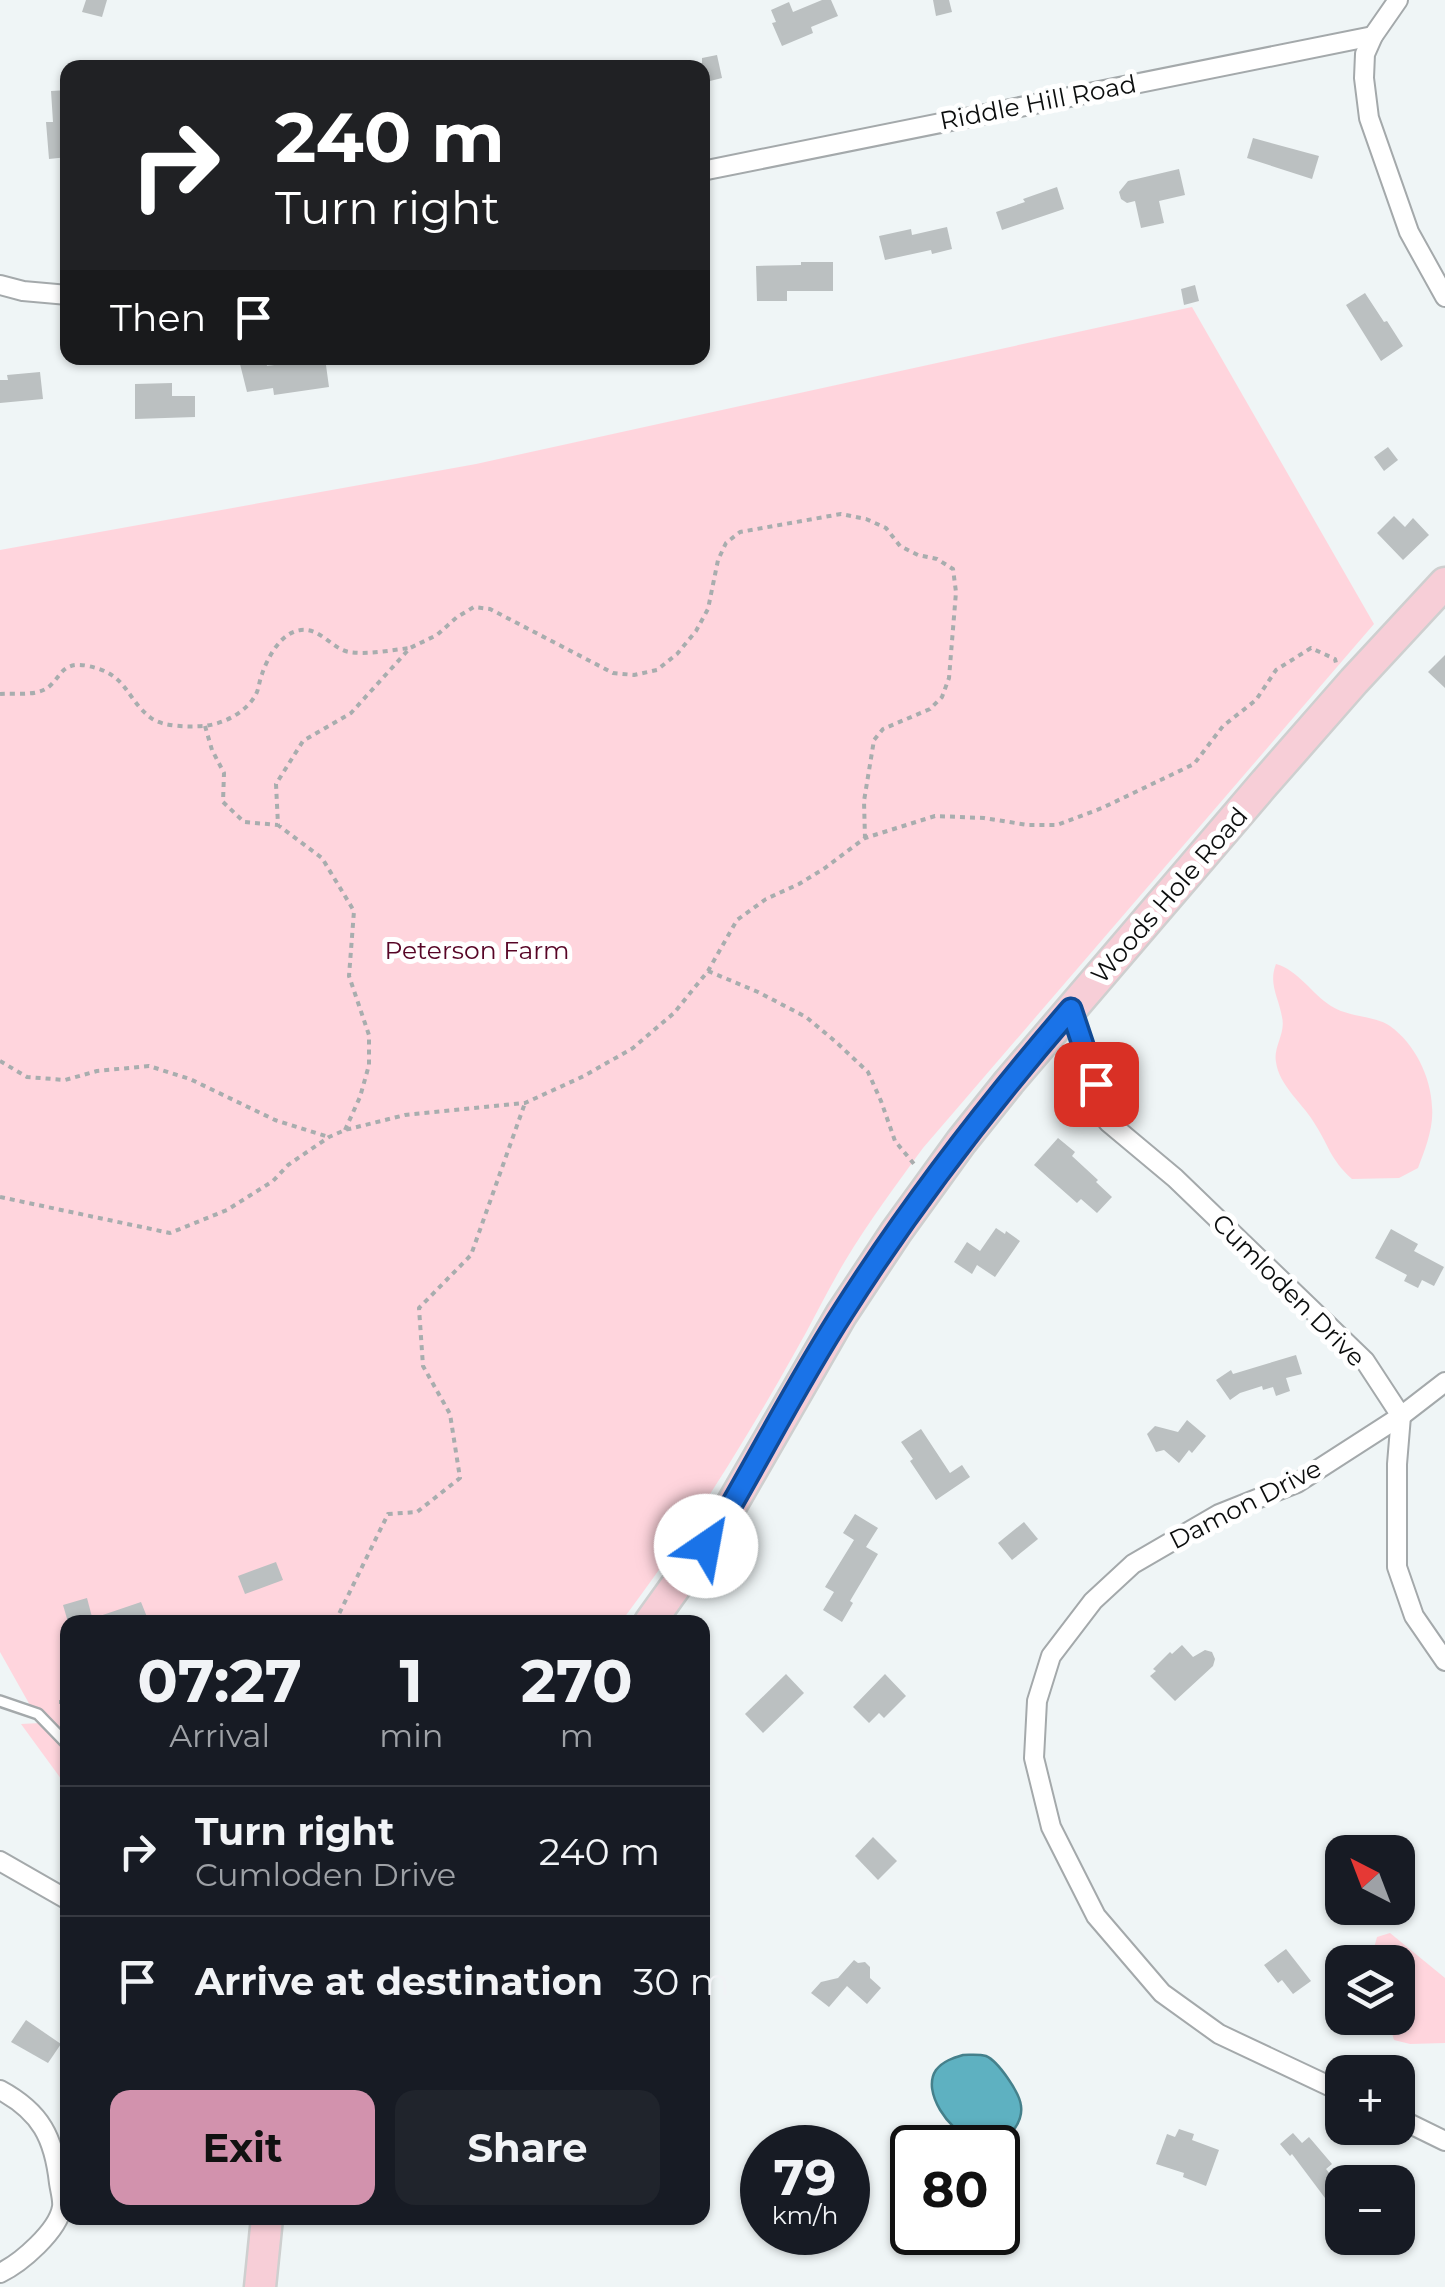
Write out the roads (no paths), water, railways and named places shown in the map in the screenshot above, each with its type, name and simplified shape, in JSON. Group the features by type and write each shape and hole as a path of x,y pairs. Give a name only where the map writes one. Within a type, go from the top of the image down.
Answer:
{"highway":[{"name":"Woods Hole Road","path":"655,1615 721,1523 840,1316 896,1232 1008,1082 1354,681 1445,583"},
{"path":"260,2287 266,2225"}],"street":[{"path":"1398,0 1365,54 1370,118 1409,232 1445,296"},
{"name":"Riddle Hill Road","path":"710,169 1373,36"},
{"path":"0,285 60,294"},
{"name":"Cumloden Drive","path":"1071,1009 1108,1122 1174,1178 1364,1362 1400,1416"},
{"name":"Damon Drive","path":"1325,2084 1219,2034 1162,1993 1096,1916 1051,1828 1034,1758 1038,1701 1051,1656 1093,1601 1132,1564 1219,1514 1297,1483 1445,1382"},
{"path":"1400,1416 1396,1567 1414,1616 1445,1661"},
{"path":"0,1861 60,1895"},
{"path":"0,2090 20,2101 45,2130 58,2166 60,2186"},
{"path":"1415,2126 1445,2141"},
{"path":"0,2273 46,2237 60,2211"}],"lane":[{"path":"0,1701 38,1714 60,1736"}],"water":[{"path":"963,2055 978,2055 996,2064 1020,2100 1017,2125 952,2125 940,2110 932,2089 936,2070"}],"park label":[{"name":"Peterson Farm","path":"477,950"}]}
